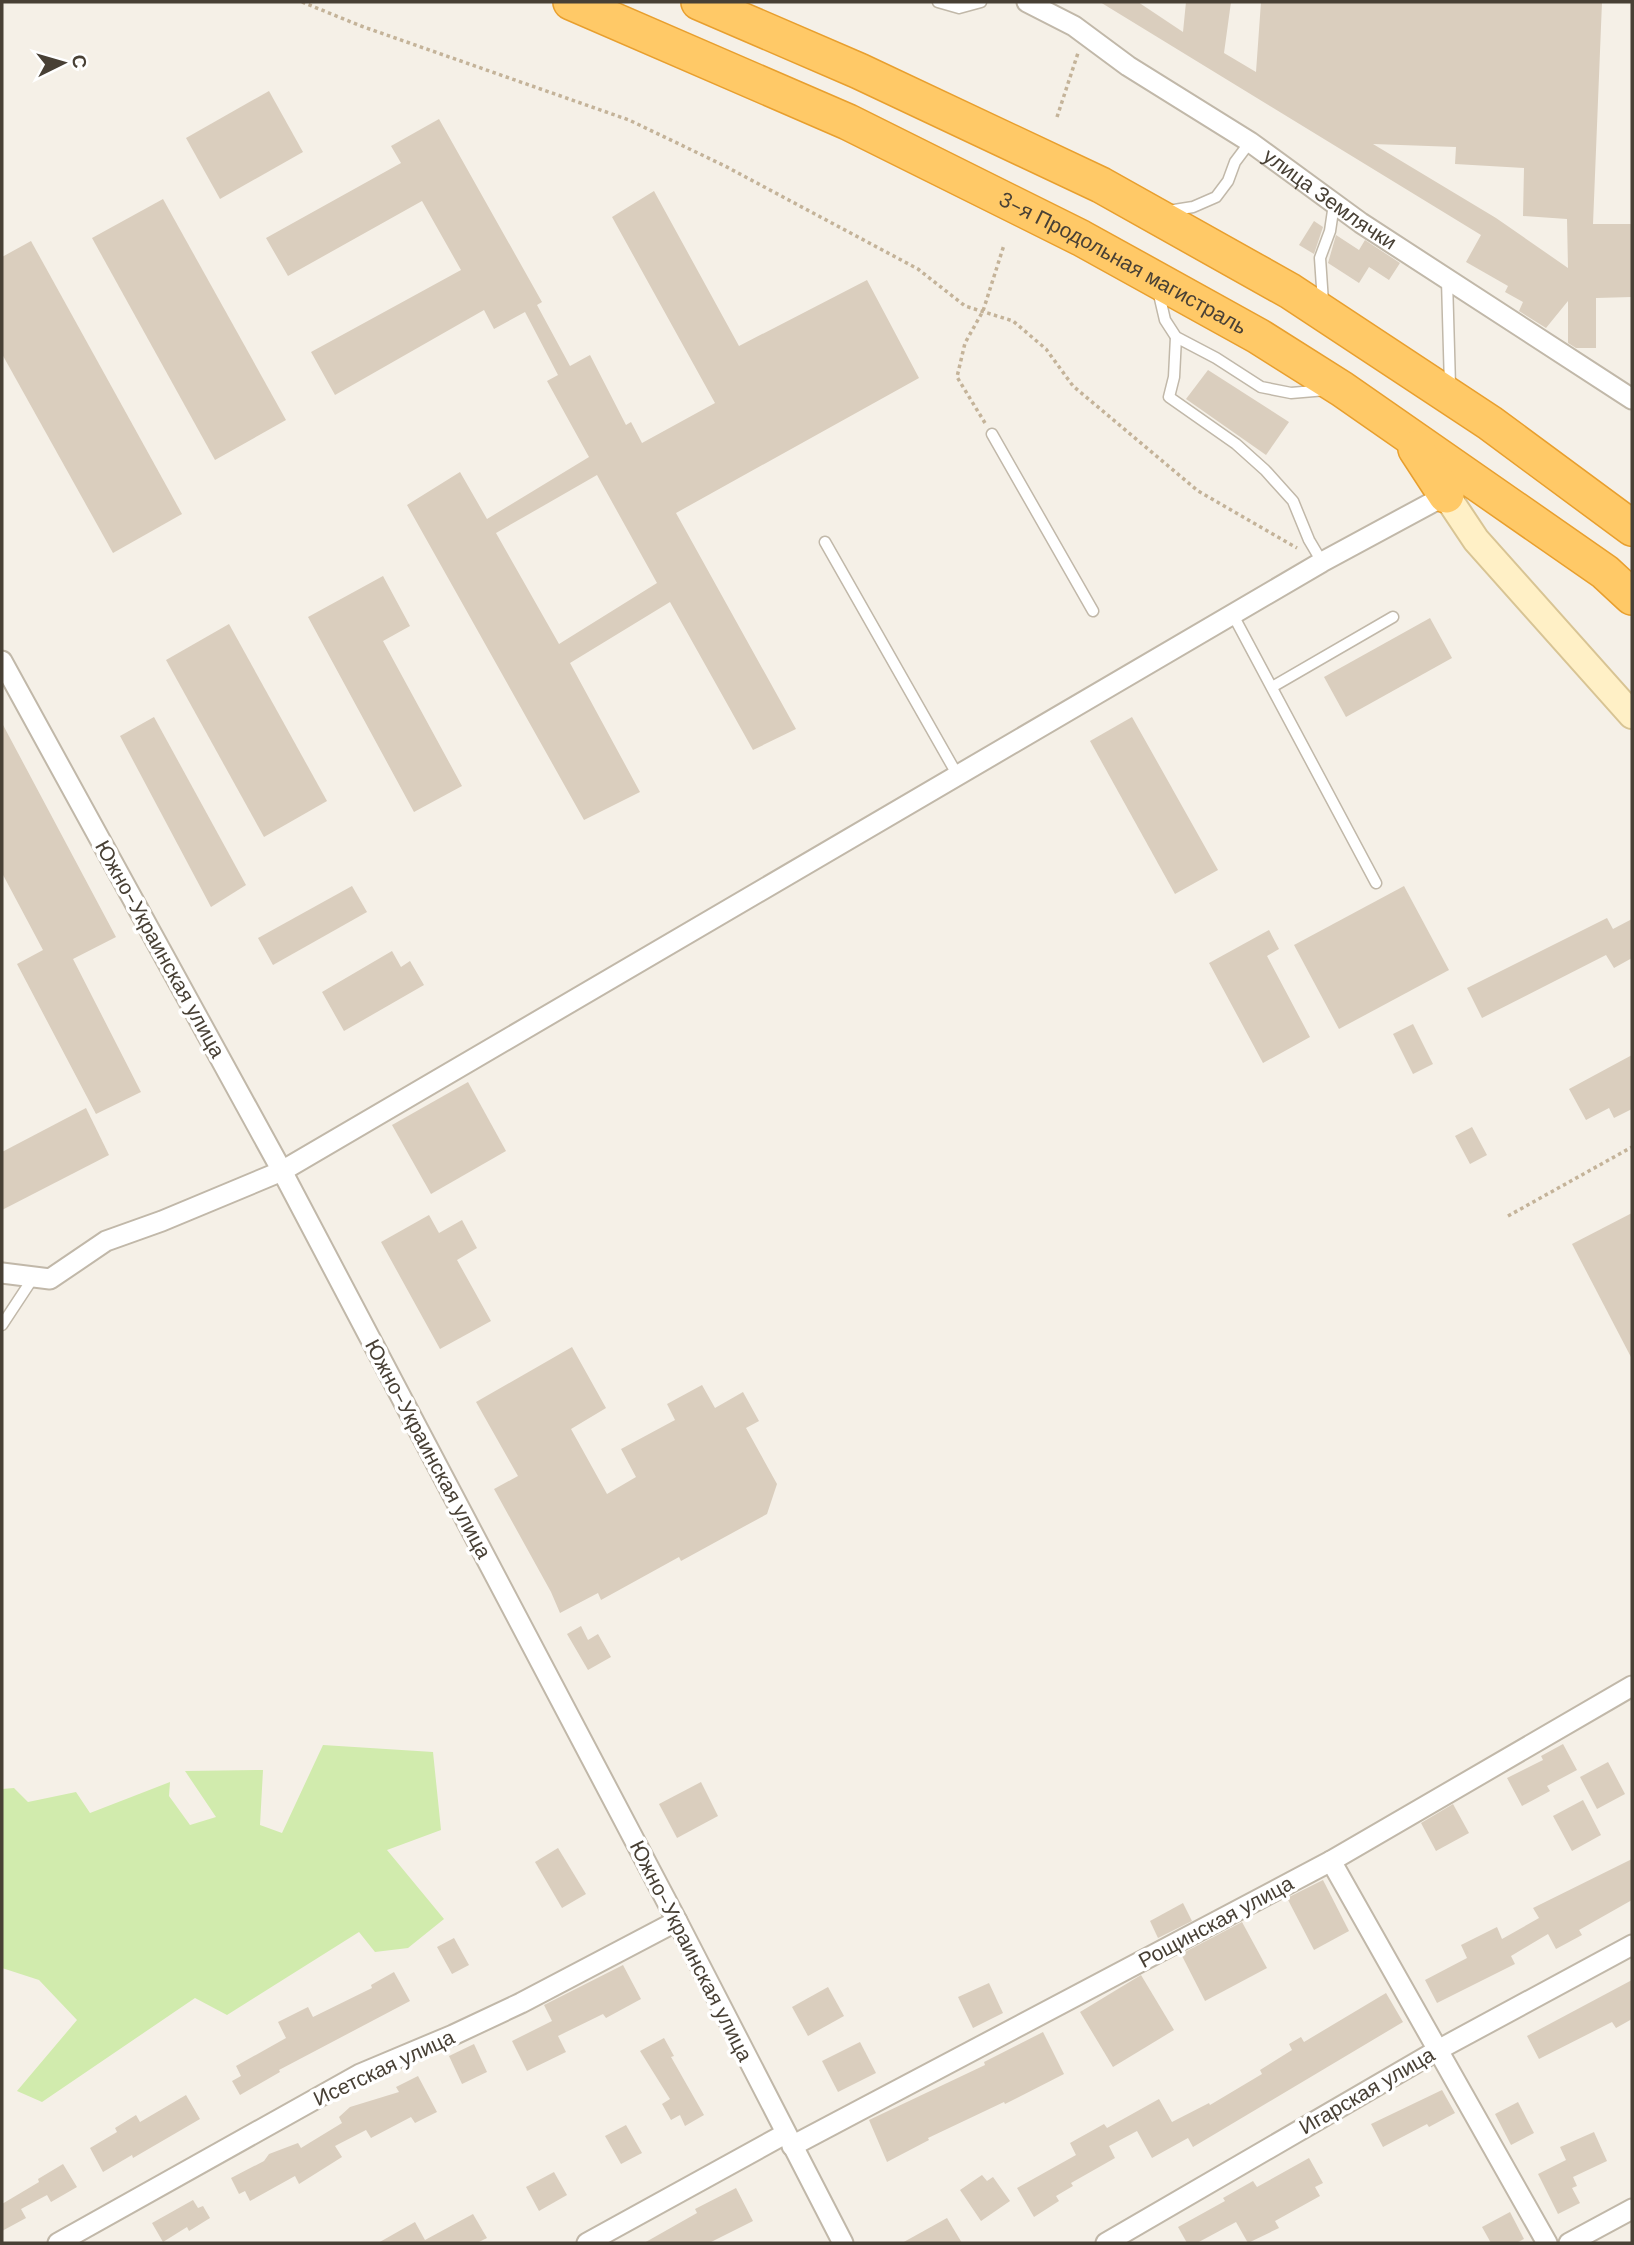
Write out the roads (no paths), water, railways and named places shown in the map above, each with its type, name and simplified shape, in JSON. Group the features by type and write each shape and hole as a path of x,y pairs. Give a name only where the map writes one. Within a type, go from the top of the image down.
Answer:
{"highway":[{"name":"3-я Продольная магистраль","path":"571,2 848,122 1081,238 1258,336 1342,389 1605,572 1632,597"},
{"path":"699,2 859,71 1101,186 1290,291 1490,424 1632,528"},
{"path":"1407,434 1446,495"}],"street":[{"name":"улица Землячки","path":"1027,2 1085,34 1128,66 1250,142 1447,280 1632,399"},
{"path":"2,1273 50,1279 106,1241 162,1222 282,1171 1322,562 1446,495 1476,540 1632,715"},
{"name":"Южно-Украинская улица","path":"2,661 282,1171 677,1921 843,2243"},
{"name":"Рощинская улица","path":"587,2243 1331,1861 1632,1686"},
{"path":"1331,1861 1547,2243"},
{"name":"Исетская улица","path":"58,2243 360,2074 521,2003 677,1921"},
{"name":"Игарская улица","path":"1106,2243 1438,2050 1632,1945"},
{"path":"1569,2243 1632,2209"}],"lane":[{"path":"938,2 959,8 981,2"},
{"path":"1151,214 1193,207 1216,197 1228,181 1235,162 1250,142"},
{"path":"1327,316 1322,298 1320,258 1330,231 1334,203"},
{"path":"1155,279 1165,320 1176,337 1216,358 1261,387 1291,393 1342,389"},
{"path":"1447,280 1451,397"},
{"path":"1176,337 1174,377 1169,397 1236,444 1275,481 1293,501 1309,540 1322,562"},
{"path":"992,434 1093,611"},
{"path":"825,542 958,776"},
{"path":"1233,615 1376,883"},
{"path":"1272,687 1393,617"},
{"path":"2,1325 33,1278"}]}
